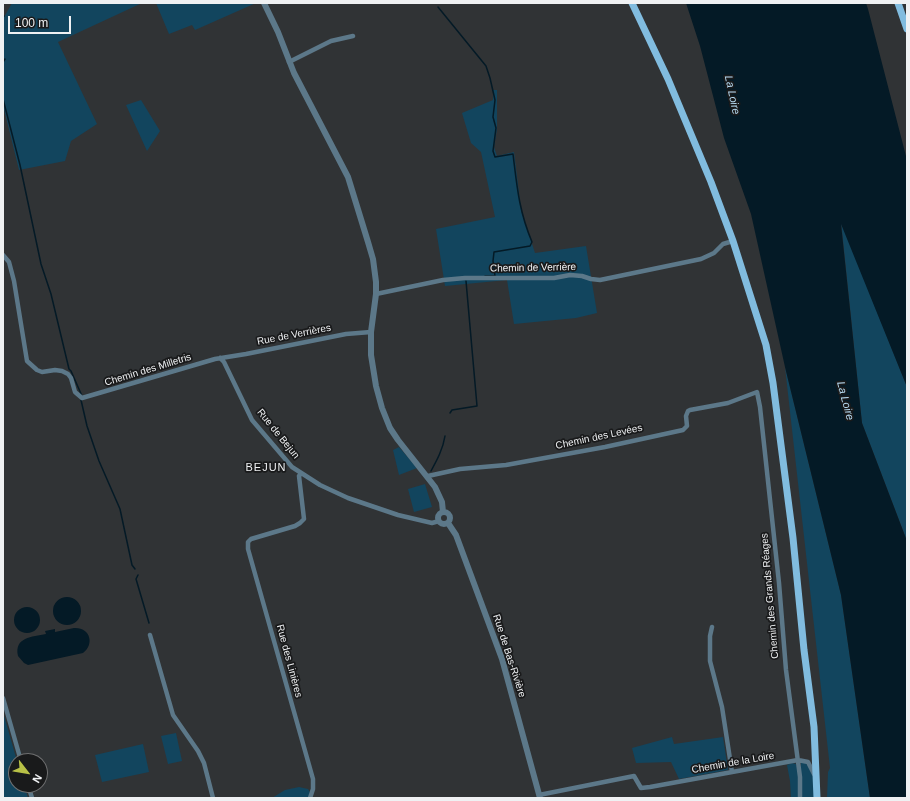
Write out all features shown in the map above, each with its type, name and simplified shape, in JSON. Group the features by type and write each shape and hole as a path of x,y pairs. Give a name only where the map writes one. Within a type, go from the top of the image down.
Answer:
{"main road":[{"path":"632,3 671,86 711,182 733,241 766,346 773,382 793,538 804,650 814,727 817,798"},
{"path":"898,3 907,29"}],"street":[{"path":"264,3 278,32 289,62 348,177 368,242 375,270 376,294 371,332 371,355 376,386 382,408 390,428 405,450 428,476 440,497 443,512"},
{"path":"289,62 331,41 353,36"},
{"name":"Chemin de Verrière","path":"376,294 443,280 465,278 554,278 570,275 600,280 701,259 714,253 723,244 733,241"},
{"name":"Chemin des Milletris","path":"3,255 9,262 28,361 37,370 42,372 55,370 68,374 76,392 82,398 220,358"},
{"name":"Rue de Verrières","path":"220,358 333,336 371,332"},
{"name":"Rue de Bejun","path":"220,358 224,362 252,420 292,466 301,473 331,491 371,506 432,523 439,522"},
{"name":"Chemin des Levées","path":"428,476 460,469 506,466 683,430 687,426 686,416 690,410 728,403 757,392"},
{"name":"Chemin des Grands Réages","path":"757,392 760,407 779,583 786,670 800,777 800,798"},
{"name":"Rue des Linières","path":"301,473 299,476 304,519 300,523 251,539 248,542 248,549 313,779 313,789 310,798"},
{"path":"443,512 449,515 451,519 444,525 439,522 439,516 443,512"},
{"name":"Rue de Bas-Rivière","path":"448,523 456,535 502,659 540,796"},
{"path":"712,627 710,636 710,661 722,707 732,772"},
{"path":"150,635 173,715 198,751 204,763 213,798"},
{"path":"3,698 19,753"},
{"path":"798,760 808,762 817,781"},
{"name":"Chemin de la Loire","path":"540,796 634,776 641,788 798,760"}],"shaded area":[{"path":"12,3 142,3 58,42 97,124 71,141 65,161 19,170 3,105 3,19"},
{"path":"156,3 256,3 195,30 192,25 169,34"},
{"path":"493,90 497,90 497,129 494,147 497,156 514,152 521,210 535,253 586,246 597,313 576,318 514,324 507,280 445,286 436,229 495,217 481,152 471,143 462,113 493,100"},
{"path":"141,100 160,131 147,151 126,105"},
{"path":"841,221 907,387 907,541 862,423"},
{"path":"785,367 841,595 870,798 827,798 828,772 830,768"},
{"path":"399,447 417,468 399,475 393,450"},
{"path":"425,484 432,507 414,512 408,489"},
{"path":"3,712 15,753 8,753 8,793 26,793 28,798 3,798"},
{"path":"176,733 182,761 168,764 161,736"},
{"path":"672,737 674,744 723,737 728,770 679,779 671,762 636,763 632,748"},
{"path":"143,744 149,772 102,782 95,755"},
{"path":"804,762 808,765 812,773 815,798 801,798 801,763"},
{"path":"792,763 796,764 798,768 798,798 791,798 787,765"},
{"path":"299,787 308,789 310,792 308,798 272,798 285,790"}],"water":[{"name":"La Loire","path":"686,3 866,3 868,9 907,160 907,387 841,224 862,423 907,541 907,798 870,798 841,595 785,367 751,214 724,138 700,46"},
{"path":"67,597 77,601 81,611 77,621 67,625 57,621 53,611 57,601"},
{"path":"27,607 37,610 40,620 37,630 27,633 17,630 14,620 17,610"},
{"path":"74,628 84,630 89,637 89,645 83,653 28,665 18,656 17,650 19,645 21,641 25,639 46,634 45,631 55,629 55,632"}],"waterway":[{"path":"438,7 486,66 495,100 493,117 496,128 493,151 495,157 513,154 521,209 532,242 530,246 494,252 493,261 495,276 485,276"},
{"path":"3,99 20,165 41,264 51,294 69,369 82,396"},
{"path":"450,413 452,410 477,406 466,281"},
{"path":"81,400 87,426 99,461 120,509 132,565 135,569"},
{"path":"431,471 438,459 445,436"},
{"path":"138,575 136,579 149,623"}],"district":[{"name":"BEJUN","path":"266,468"}]}
